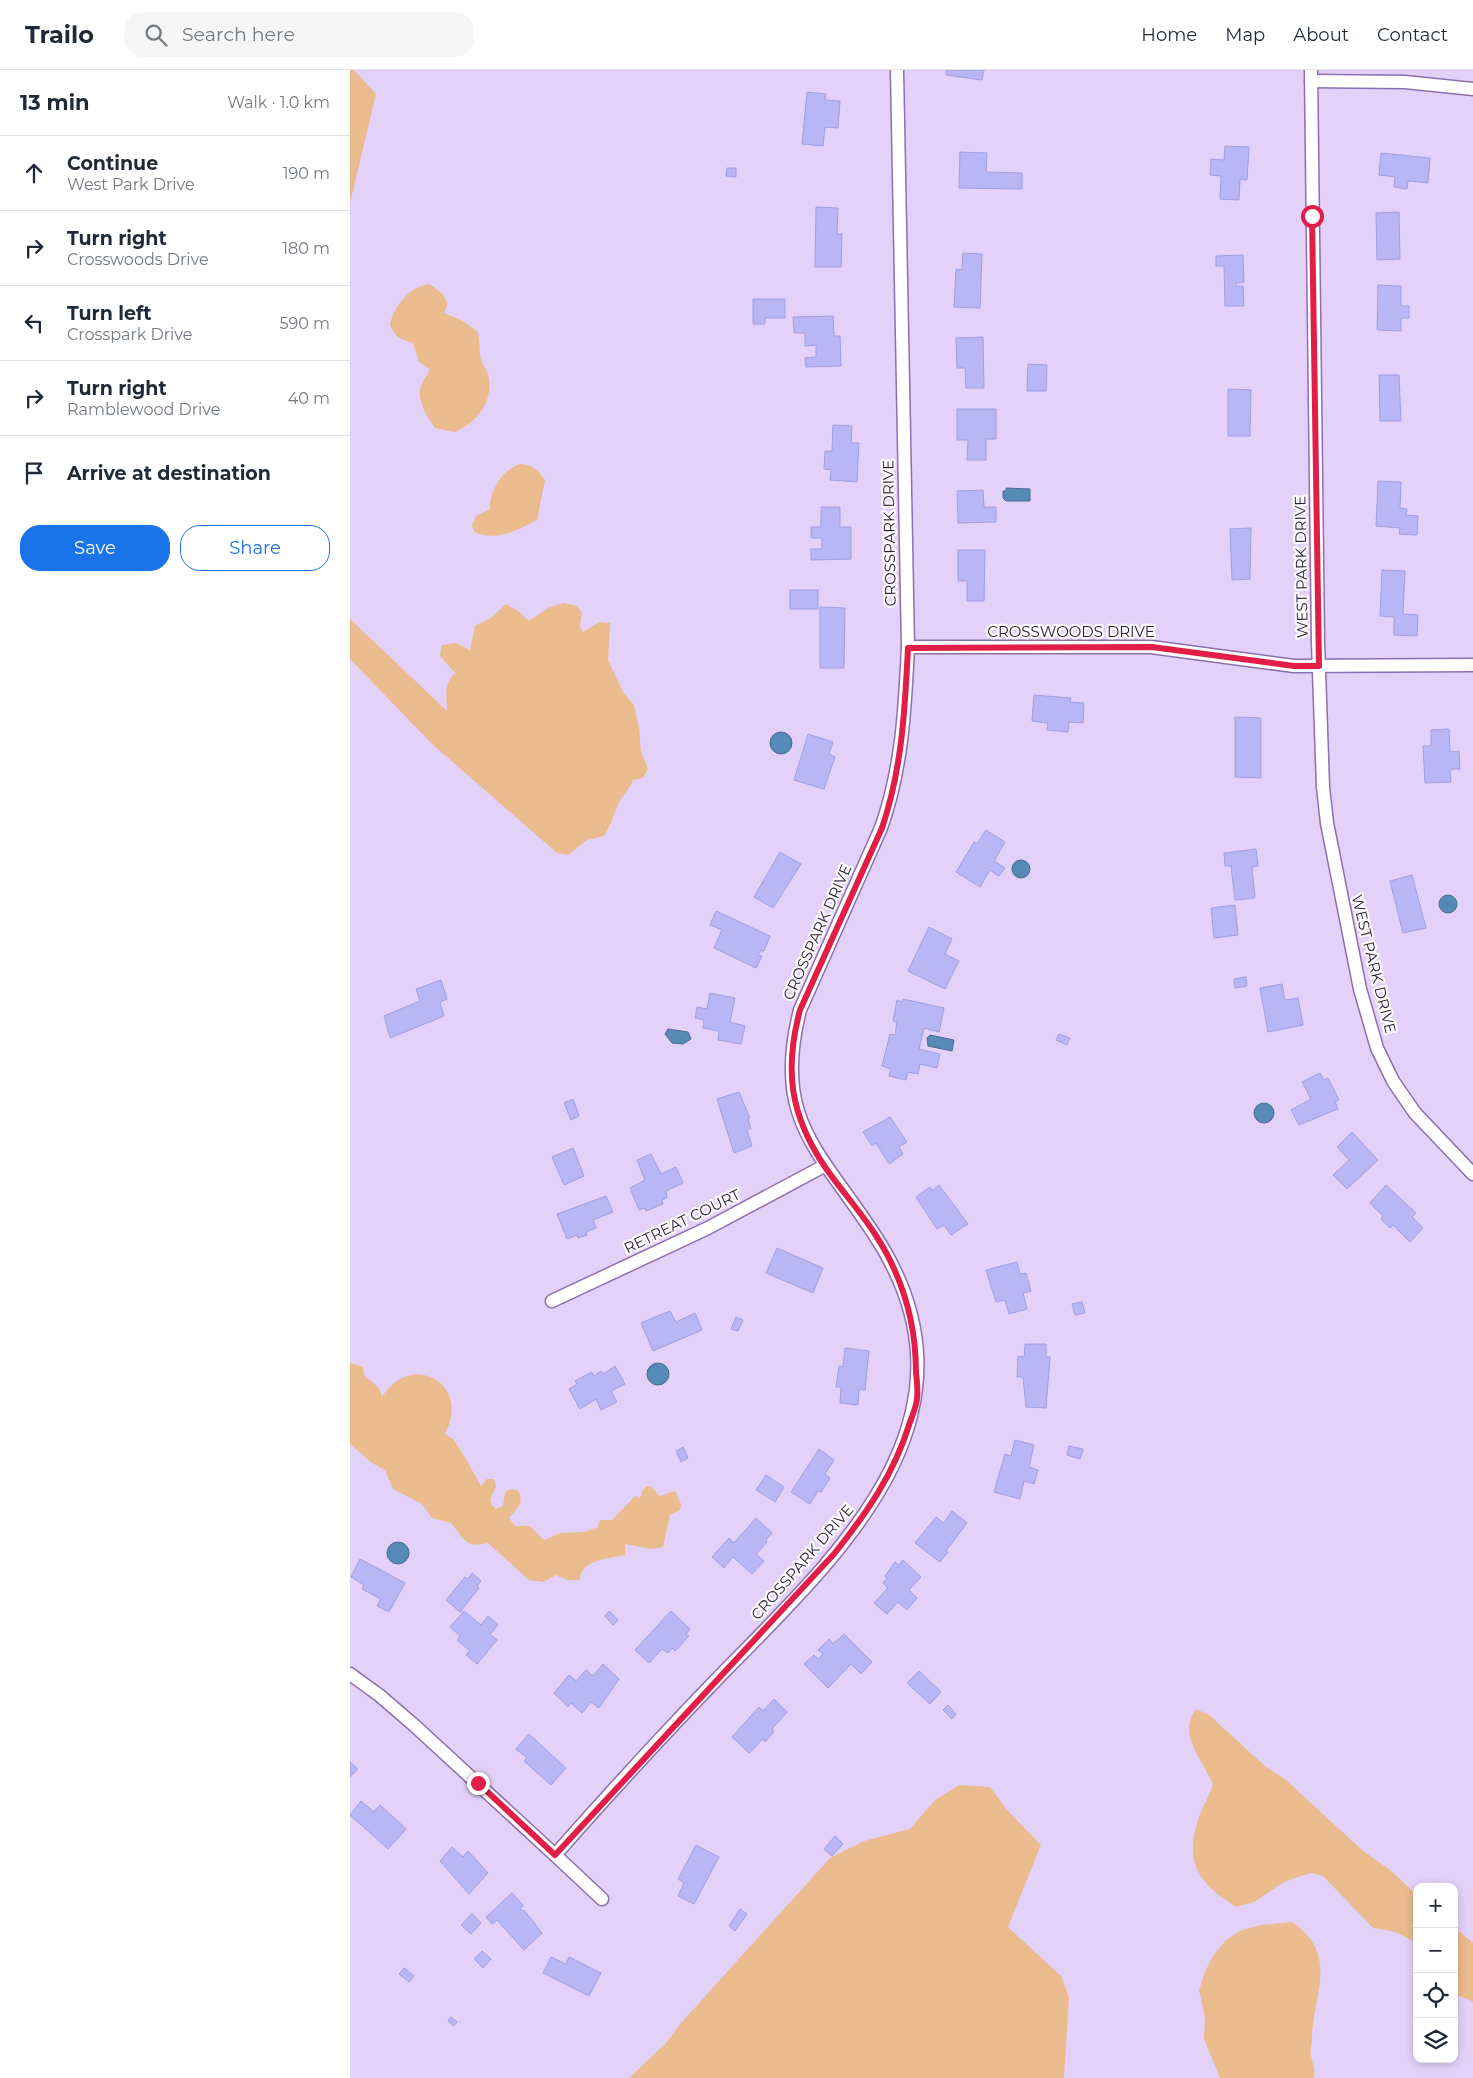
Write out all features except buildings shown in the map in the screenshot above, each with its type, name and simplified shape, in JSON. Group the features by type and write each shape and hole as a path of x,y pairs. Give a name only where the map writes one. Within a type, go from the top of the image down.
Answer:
{"street":[{"name":"CROSSPARK DRIVE","path":"555,1855 834,1554 859,1523 887,1480 904,1443 917,1399 916,1343 903,1287 876,1235 824,1166 798,1116 790,1074 792,1038 800,1010 882,828 898,770 905,709 908,648 897,70"},
{"path":"1311,75 1405,82 1473,90"},
{"name":"WEST PARK DRIVE","path":"1311,75 1319,666 1323,787 1327,823 1346,924 1377,1048 1398,1089 1415,1113 1473,1174"},
{"name":"CROSSWOODS DRIVE","path":"908,648 1152,647 1294,666 1473,665"},
{"name":"RETREAT COURT","path":"552,1300 708,1228 824,1166"},
{"path":"350,1674 379,1695 415,1726 602,1899"}],"shaded area":[{"path":"350,70 354,70 376,94 350,203"},
{"path":"429,284 442,293 448,304 444,313 463,321 478,332 481,360 488,374 489,393 483,409 472,421 456,432 435,428 423,407 420,395 422,383 430,369 419,362 413,343 398,337 393,332 390,324 395,310 404,298 415,289"},
{"path":"520,464 535,469 545,480 537,520 507,534 491,536 474,532 472,525 476,516 490,509 492,495 498,482 508,471"},
{"path":"563,603 577,606 582,613 580,626 583,632 599,622 610,623 608,660 623,692 634,705 639,728 641,752 648,769 643,778 633,780 618,804 604,836 587,840 568,855 557,853 432,744 350,659 350,619 447,711 447,686 455,673 440,656 442,645 456,643 470,650 475,626 491,618 506,604 518,611 529,621 548,608"},
{"path":"350,1363 363,1367 364,1375 379,1388 382,1397 394,1383 407,1376 421,1375 434,1379 444,1387 450,1400 451,1416 445,1434 454,1440 481,1486 487,1479 494,1479 496,1487 490,1499 496,1509 503,1506 507,1491 517,1490 521,1501 509,1518 515,1526 530,1526 544,1540 561,1533 584,1532 598,1527 600,1520 612,1520 635,1496 640,1498 642,1491 647,1486 652,1487 659,1496 675,1491 681,1504 680,1510 670,1515 663,1547 651,1549 625,1544 625,1555 590,1564 581,1573 580,1580 567,1580 556,1575 543,1582 529,1580 488,1543 474,1545 466,1541 451,1523 432,1518 422,1504 393,1489 385,1470 372,1463 350,1444"},
{"path":"1196,1709 1209,1715 1266,1767 1286,1780 1362,1850 1390,1870 1413,1891 1413,1941 1396,1932 1373,1928 1323,1876 1310,1873 1284,1882 1254,1902 1236,1907 1210,1887 1201,1877 1196,1866 1193,1854 1193,1841 1196,1826 1213,1784 1193,1747 1189,1728"},
{"path":"959,1785 990,1787 1007,1810 1041,1845 1008,1927 1061,1976 1069,1997 1064,2078 629,2078 666,2043 681,2023 830,1858 864,1841 910,1829 935,1800"},
{"path":"1292,1922 1306,1934 1315,1947 1320,1960 1319,1989 1311,2050 1314,2078 1220,2078 1204,2039 1205,2017 1199,1990 1205,1972 1213,1956 1226,1940 1242,1930 1261,1925"},
{"path":"1458,1930 1473,1943 1473,2003 1458,1996"}],"water":[{"path":"1006,488 1030,489 1030,501 1006,501 1003,498 1003,491 1006,491"},
{"path":"781,732 789,735 792,743 789,751 781,754 773,751 770,743 773,735"},
{"path":"1021,860 1027,863 1030,869 1027,875 1021,878 1015,875 1012,869 1015,863"},
{"path":"1448,895 1454,898 1457,904 1454,910 1448,913 1442,910 1439,904 1442,898"},
{"path":"668,1029 688,1032 691,1039 683,1044 672,1043 665,1034"},
{"path":"930,1035 954,1040 952,1051 928,1046 927,1038"},
{"path":"1264,1103 1271,1106 1274,1113 1271,1120 1264,1123 1257,1120 1254,1113 1257,1106"},
{"path":"658,1363 666,1366 669,1374 666,1382 658,1385 650,1382 647,1374 650,1366"},
{"path":"398,1542 406,1545 409,1553 406,1561 398,1564 390,1561 387,1553 390,1545"}],"route":[{"path":"478,1783 555,1855 630,1771 761,1634 834,1554 859,1523 887,1480 904,1443 917,1399 916,1343 911,1315 903,1287 876,1235 824,1166 798,1116 790,1074 792,1038 800,1010 827,946 882,828 891,799 898,770 905,709 908,648 941,646 987,648 1067,646 1152,647 1181,649 1294,666 1319,666 1312,216"}]}
